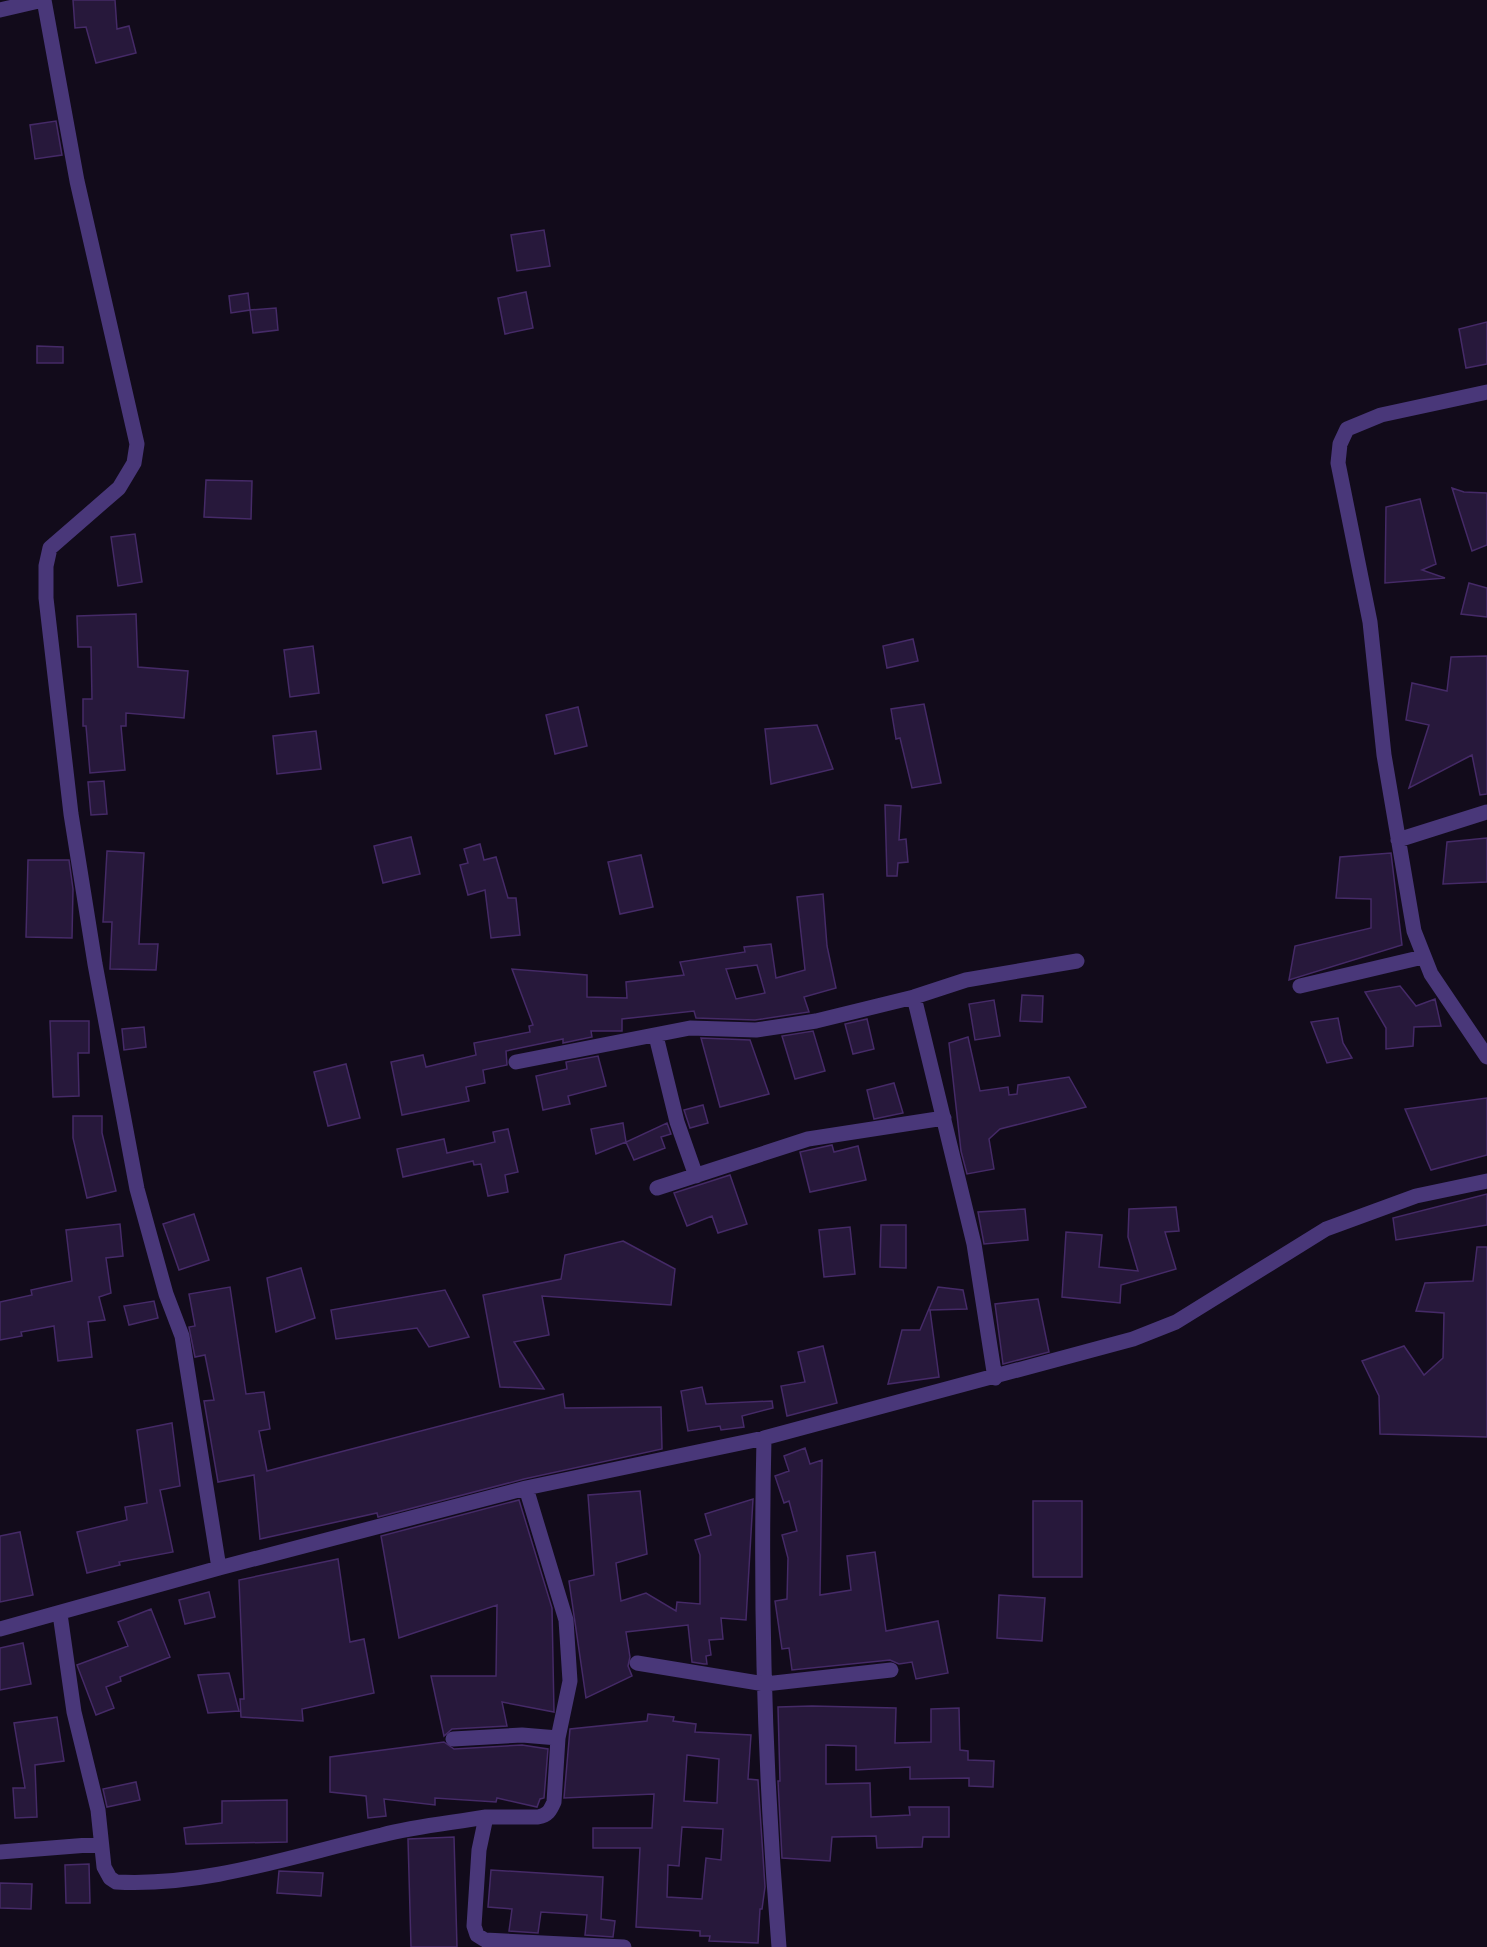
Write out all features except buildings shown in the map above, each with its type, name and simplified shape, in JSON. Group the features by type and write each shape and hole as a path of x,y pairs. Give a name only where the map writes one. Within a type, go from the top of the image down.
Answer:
{"street":[{"path":"0,10 43,0 77,181 137,444 134,463 119,488 50,548 45,566 46,598 71,814 95,964 137,1190 166,1293 182,1336 219,1568"},
{"path":"1487,392 1381,415 1347,429 1340,444 1338,463 1370,622 1384,755 1414,931 1431,974 1487,1056"},
{"path":"1398,840 1487,812"},
{"path":"1300,986 1423,957"},
{"path":"516,1062 690,1028 756,1030 816,1021 914,998 966,980 1077,961"},
{"path":"914,998 974,1244 995,1378"},
{"path":"656,1036 674,1111 696,1176"},
{"path":"657,1188 808,1139 944,1118"},
{"path":"0,1629 219,1568 526,1488 764,1438 995,1378 1133,1339 1176,1322 1326,1229 1416,1196 1487,1181"},
{"path":"764,1438 761,1530 765,1684 779,1947"},
{"path":"60,1614 74,1712 98,1810 104,1867 110,1878 116,1882 188,1879 278,1862 384,1834 486,1817 546,1815 554,1802 558,1738 570,1681 566,1620 526,1488"},
{"path":"637,1663 765,1684 891,1670"},
{"path":"453,1739 522,1734 558,1738"},
{"path":"486,1817 478,1861 474,1926 477,1935 485,1940 497,1941 624,1947"},
{"path":"0,1852 101,1844"}]}
